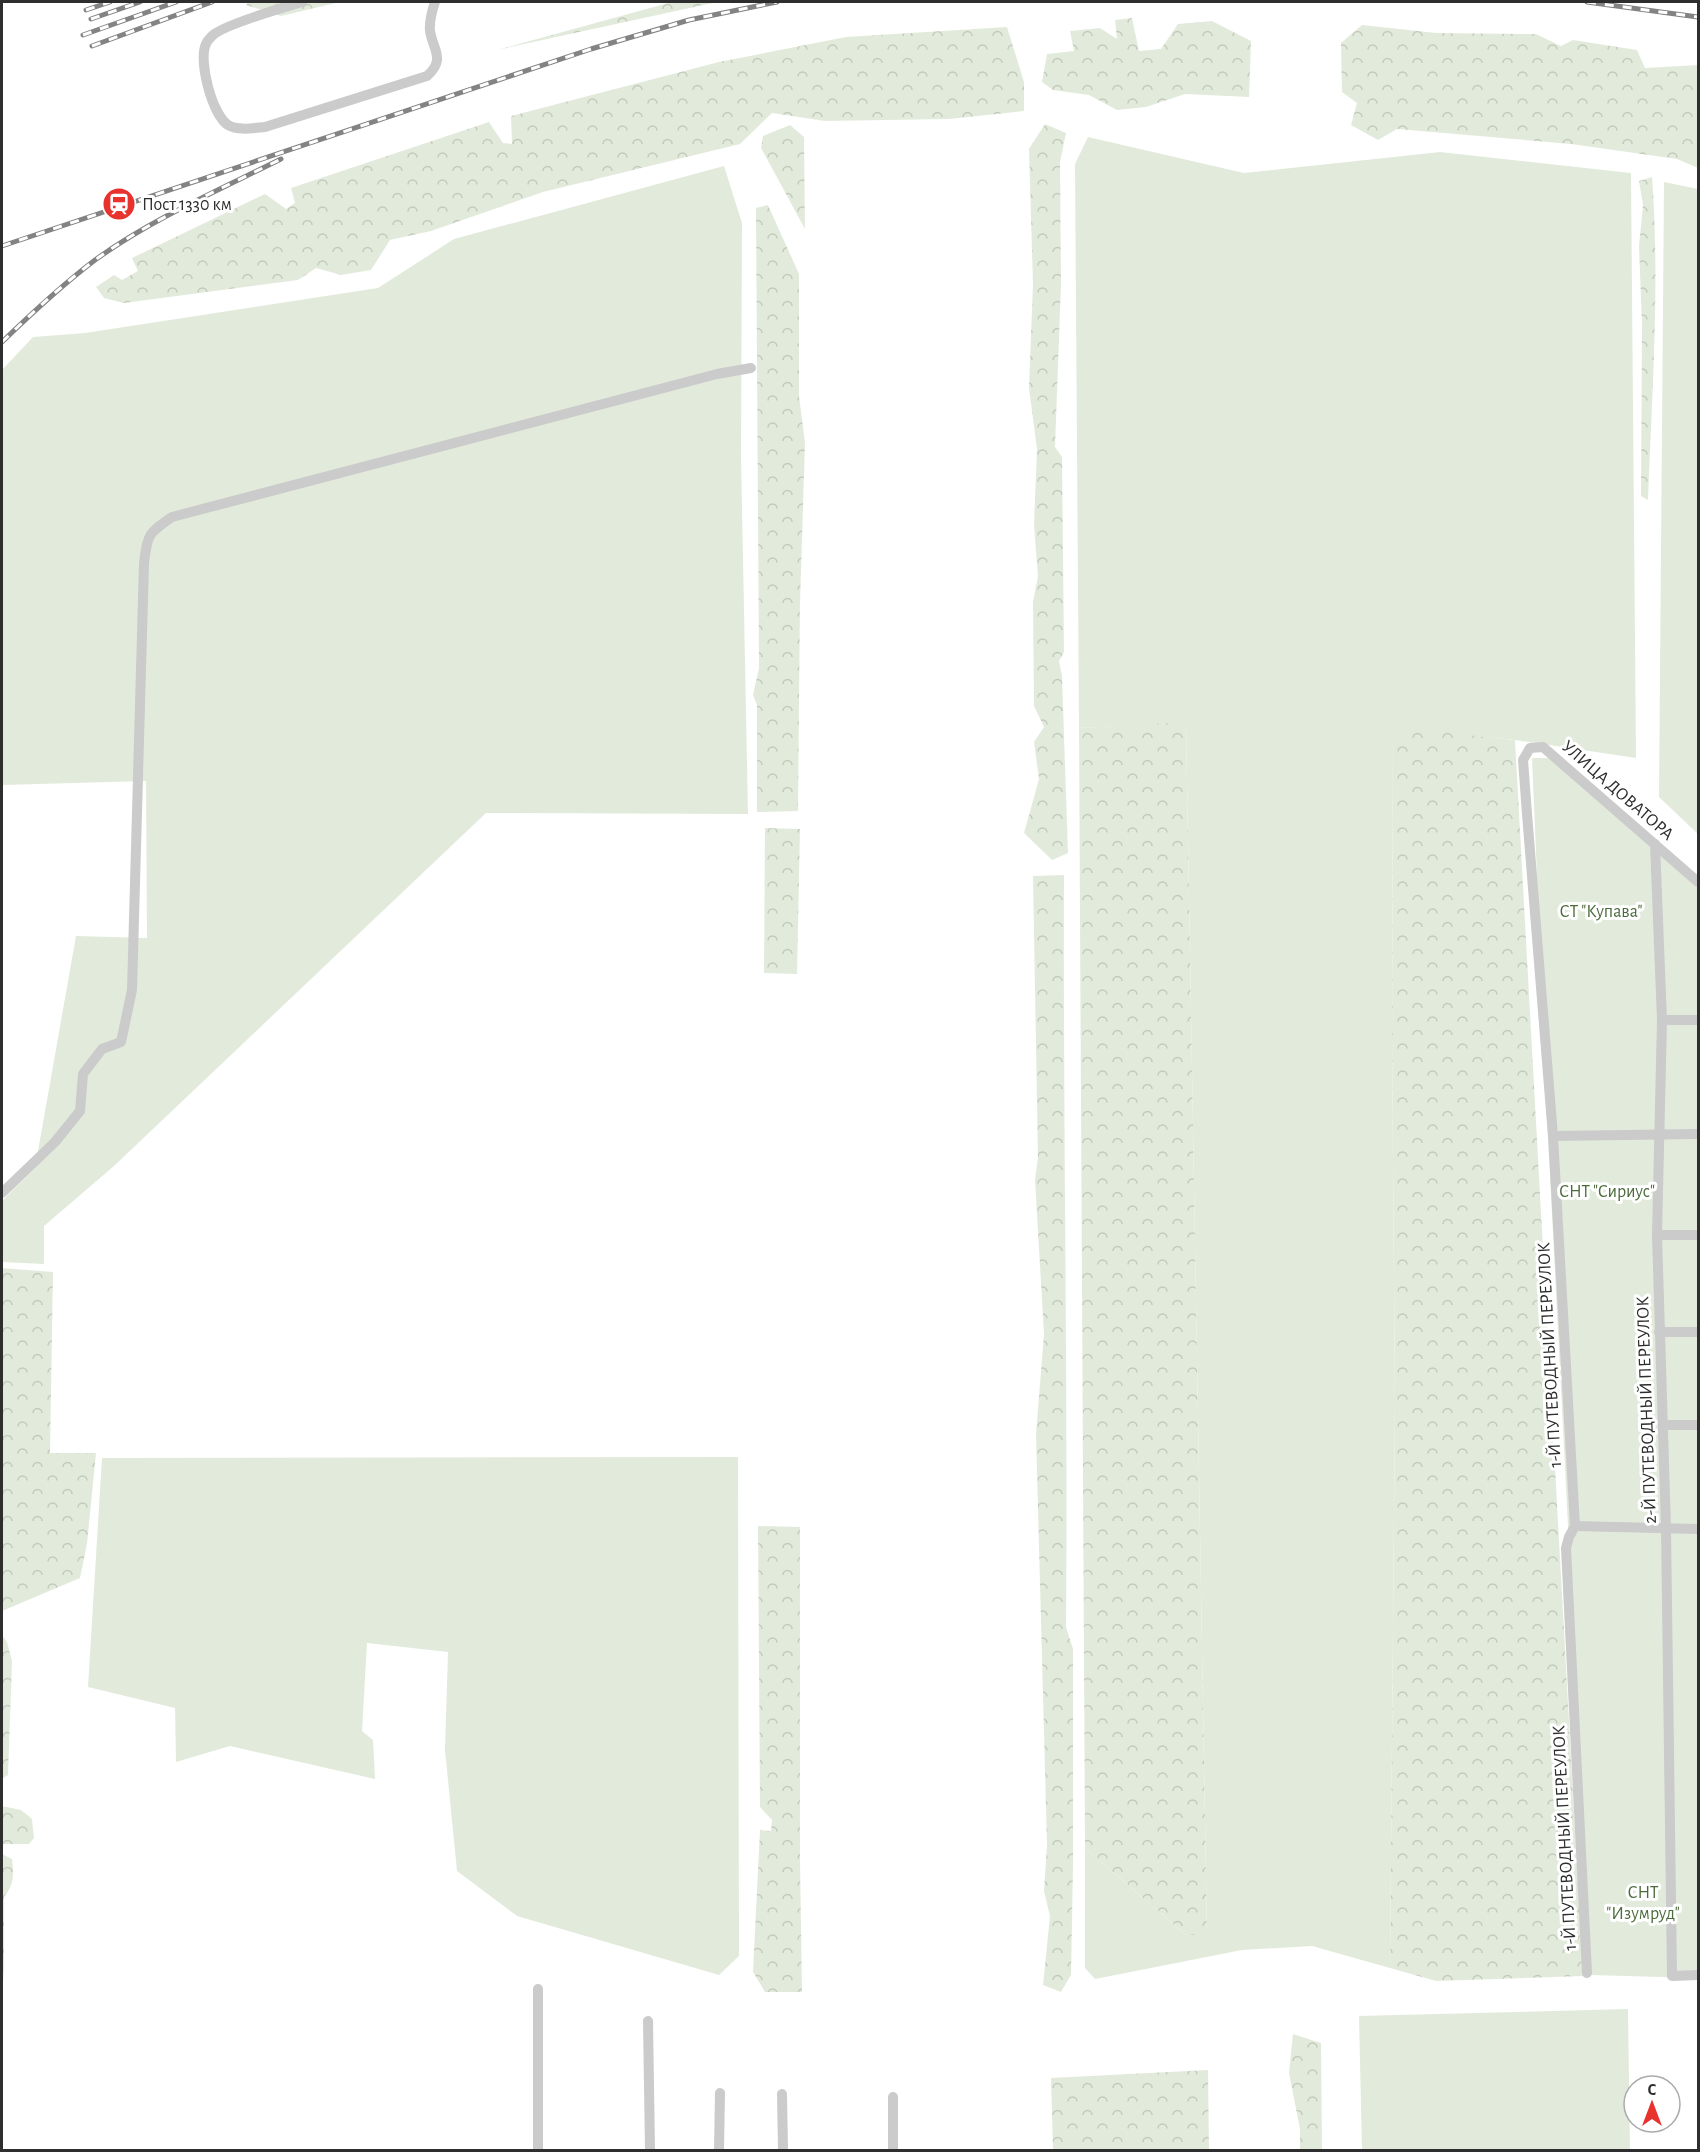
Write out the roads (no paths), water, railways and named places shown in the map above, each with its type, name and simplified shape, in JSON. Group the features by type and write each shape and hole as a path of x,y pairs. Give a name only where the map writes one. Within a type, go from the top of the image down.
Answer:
{"street":[{"path":"302,2 270,11 214,34 205,44 204,69 216,111 228,125 244,128 265,127 427,76 435,69 438,52 430,32 431,15 435,2"},
{"path":"2,1193 55,1142 80,1111 83,1074 102,1049 121,1042 132,990 144,563 147,542 153,530 172,517 717,374 751,368"},
{"name":"УЛИЦА ДОВАТОРА","path":"1543,747 1698,882"},
{"name":"1-Й ПУТЕВОДНЫЙ ПЕРЕУЛОК","path":"1543,747 1530,748 1523,760 1553,1136 1575,1526 1566,1548 1587,1973"},
{"name":"2-Й ПУТЕВОДНЫЙ ПЕРЕУЛОК","path":"1655,844 1662,1020 1658,1235 1659,1332 1664,1425 1672,1976 1698,1976"},
{"path":"1662,1020 1698,1020"},
{"path":"1553,1136 1698,1134"},
{"path":"1658,1235 1698,1235"},
{"path":"1659,1332 1698,1332"},
{"path":"1664,1425 1698,1425"},
{"path":"1575,1526 1698,1529"},
{"path":"538,1989 538,2151"},
{"path":"648,2021 650,2151"},
{"path":"719,2151 720,2093"},
{"path":"782,2094 783,2151"},
{"path":"893,2097 893,2151"}],"railway":[{"path":"86,10 110,2"},
{"path":"91,19 140,2"},
{"path":"83,35 176,2"},
{"path":"92,46 212,2"},
{"path":"2,246 591,49 689,20 777,2"},
{"path":"1587,2 1698,17"},
{"path":"2,342 71,279 117,245 186,206 281,159"}],"place":[{"name":"Пост 1330 км","path":"119,204"}],"park label":[{"name":"СТ \"Купава\"","path":"1601,911"},
{"name":"СНТ \"Сириус\"","path":"1607,1191"},
{"name":"СНТ \"Изумруд\"","path":"1643,1902"}]}
